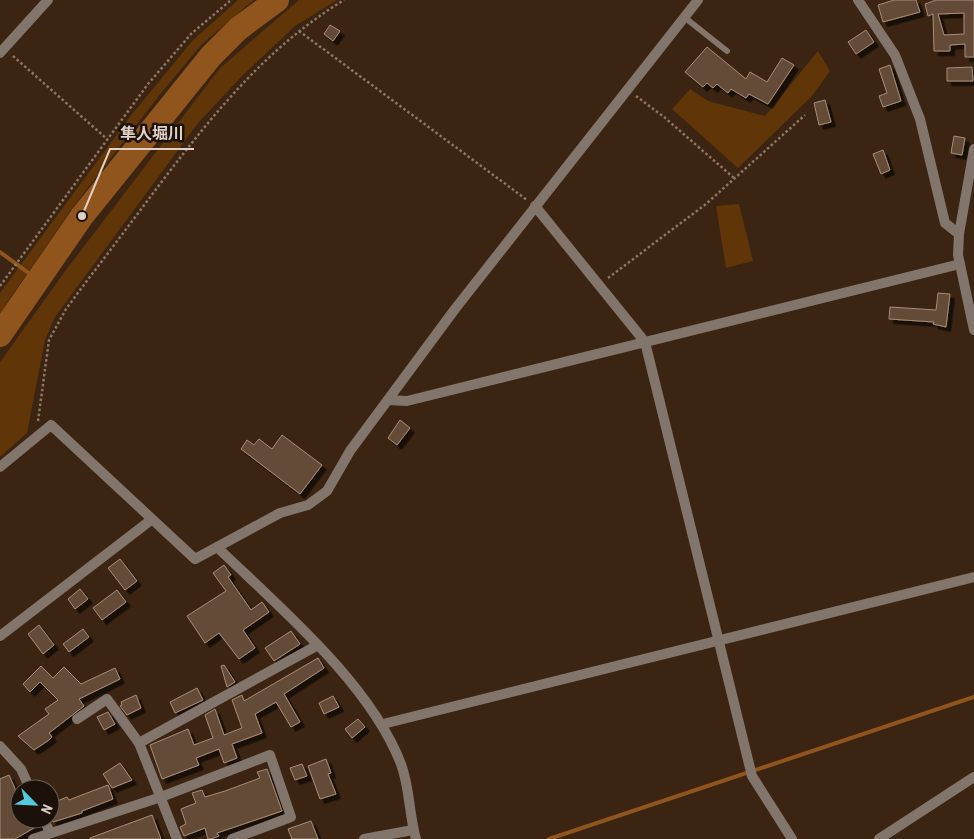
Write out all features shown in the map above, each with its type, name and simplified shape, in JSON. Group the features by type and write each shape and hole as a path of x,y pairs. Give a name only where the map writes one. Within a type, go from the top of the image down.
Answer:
{"street":[{"path":"2,51 48,0"},
{"path":"0,467 51,424 151,520 195,559 280,513 308,505 327,491 350,451 455,309 626,89 698,0"},
{"path":"858,0 895,56 920,119 945,223 959,234"},
{"path":"974,149 972,172 959,234 960,264 974,330"},
{"path":"535,206 645,342 752,776 792,839"},
{"path":"388,400 407,401 960,264"},
{"path":"0,636 151,520"},
{"path":"217,547 318,645 383,724 402,766 415,835 364,839"},
{"path":"383,724 974,577"},
{"path":"139,743 318,645"},
{"path":"77,718 107,699 139,743 177,839"},
{"path":"0,746 21,769 26,779"},
{"path":"33,839 161,796 270,755 291,817 232,839"},
{"path":"879,839 974,776"}],"lane":[{"path":"684,18 727,51"}],"path":[{"path":"0,286 148,84 191,34 231,0"},
{"path":"36,437 49,340 66,308 208,122 244,80 316,17 344,0"},
{"path":"299,31 535,206"},
{"path":"2,51 107,139"},
{"path":"626,89 664,117 734,178"},
{"path":"599,285 706,204 805,115"}],"shaded area":[{"path":"238,0 254,0 202,44 161,93 73,207 6,304 0,316 0,293 129,118 193,40"},
{"path":"299,0 337,0 295,26 241,77 198,123 55,317 45,340 27,433 0,457 0,362 66,270 220,68"},
{"path":"818,51 830,71 812,96 738,168 672,109 690,89 708,101 765,116"},
{"path":"739,204 753,261 726,268 716,206"}],"building":[{"path":"894,0 916,0 920,12 883,22 878,5"},
{"path":"936,0 974,0 974,57 965,57 965,44 950,45 950,51 934,51 933,14 928,16 925,4","holes":["964,13 964,34 944,35 938,14"]},
{"path":"330,25 340,31 333,41 324,34"},
{"path":"866,30 874,42 856,54 848,42"},
{"path":"707,47 746,79 750,72 767,82 782,58 794,65 768,104 749,94 746,98 731,89 728,93 717,84 713,88 707,83 703,87 685,72"},
{"path":"890,65 901,101 883,107 879,96 887,93 879,69"},
{"path":"972,67 973,81 947,81 947,68"},
{"path":"825,100 831,122 819,125 814,103"},
{"path":"954,136 965,138 962,155 951,153"},
{"path":"883,150 890,170 881,174 873,154"},
{"path":"938,293 950,294 946,327 933,324 934,322 889,319 890,307 936,310"},
{"path":"400,420 410,428 397,445 388,438"},
{"path":"282,435 322,465 300,494 241,449 247,440 254,445 259,439 272,449"},
{"path":"120,559 137,581 125,590 108,568"},
{"path":"224,565 231,575 228,577 251,610 262,602 269,612 243,630 255,648 239,659 219,633 205,643 187,616 226,591 213,573"},
{"path":"80,589 88,599 75,609 68,599"},
{"path":"117,590 126,602 102,620 93,608"},
{"path":"39,625 54,645 43,654 28,634"},
{"path":"83,629 89,637 69,652 63,644"},
{"path":"291,631 300,644 274,661 265,648"},
{"path":"318,658 324,668 284,694 300,722 291,727 276,702 255,714 262,733 232,744 237,758 224,763 219,749 196,758 199,765 162,779 150,745 188,729 194,745 213,738 205,715 215,709 224,735 242,728 232,700 242,695 244,701"},
{"path":"224,665 235,682 227,687 221,666"},
{"path":"41,666 53,678 64,667 81,684 115,668 120,679 79,699 84,706 49,733 52,737 34,750 18,736 49,714 45,709 58,700 40,682 30,692 23,684"},
{"path":"197,688 203,700 175,713 170,702"},
{"path":"136,695 141,708 127,715 120,706 122,705 121,702"},
{"path":"333,696 339,707 324,714 319,703"},
{"path":"108,712 115,724 104,730 97,717"},
{"path":"358,719 365,727 352,738 345,729"},
{"path":"326,759 331,773 328,774 336,794 320,799 308,766"},
{"path":"120,763 132,780 112,788 103,774"},
{"path":"302,764 307,776 295,780 290,768"},
{"path":"267,769 282,811 217,833 219,836 211,839 208,839 205,828 184,836 180,827 186,824 181,809 196,803 192,793 202,790 205,797 225,791 260,778 257,772"},
{"path":"9,775 11,779 10,829 32,829 15,839 0,839 0,779"},
{"path":"108,785 113,799 82,811 82,813 60,820 60,800 67,797 69,800"},
{"path":"152,815 161,839 90,839 90,838"},
{"path":"311,821 318,839 292,839 288,829"}],"waterway":[{"path":"0,335 82,216 211,56 238,29 277,0"},
{"path":"0,252 38,280"},
{"path":"549,839 974,697"}],"place":[{"name":"隼人堀川","path":"82,216"}]}
